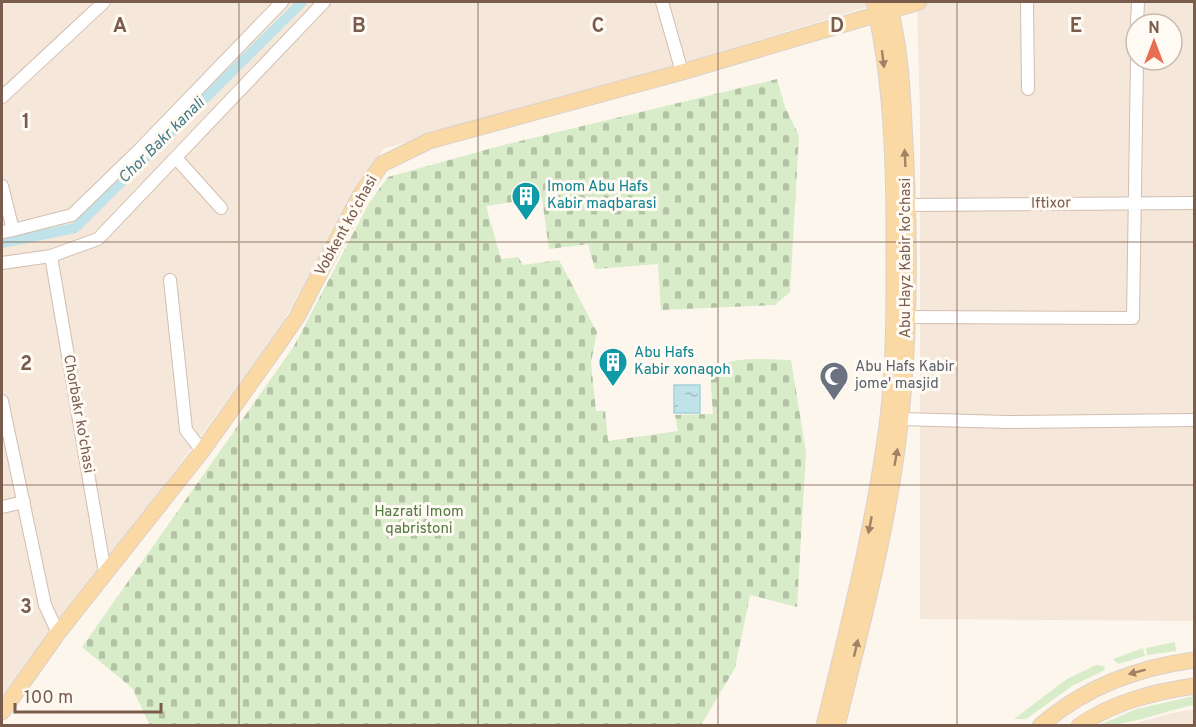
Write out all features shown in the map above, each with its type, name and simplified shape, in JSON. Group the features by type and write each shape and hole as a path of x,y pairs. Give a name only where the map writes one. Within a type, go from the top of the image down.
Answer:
{"main road":[{"name":"Vobkent koʻchasi","path":"2,712 58,633 202,451 297,317 361,194 382,164 429,141 682,72 882,7 919,2"},
{"name":"Abu Hayz Kabir ko'chasi","path":"824,726 840,689 885,521 901,419 908,317 908,205 904,128 882,7"},
{"name":"Abu Hayz Kabir ko'chasi","path":"837,726 840,689 888,416 892,360 892,166 882,7"},
{"path":"1040,726 1076,698 1107,682 1142,671 1194,660"},
{"path":"1083,724 1128,701 1194,686"}],"street":[{"path":"2,97 104,2"},
{"path":"2,263 51,256 98,240 324,2"},
{"path":"662,2 682,72"},
{"path":"1027,2 1028,89"},
{"path":"2,186 7,231 72,215 140,149 276,3"},
{"path":"908,317 1133,318 1137,72"},
{"path":"176,158 221,208"},
{"name":"Iftixor","path":"908,205 1194,203"},
{"name":"Chorbakr ko'chasi","path":"51,256 105,573"},
{"path":"170,280 186,430 202,451"},
{"path":"2,401 45,605 58,633"},
{"path":"901,419 1006,422 1194,420"},
{"path":"2,507 24,502"}],"shaded area":[{"path":"2,2 884,2 643,75 383,149 273,339 2,702"},
{"path":"917,2 1194,2 1194,621 920,619 920,115"},
{"path":"1194,709 1194,725 1130,725 1168,714"}],"green space":[{"name":"Hazrati Imom qabristoni","path":"777,79 785,107 799,136 790,292 775,305 661,310 658,264 595,269 588,244 549,249 542,198 486,206 501,259 518,257 523,265 559,260 597,332 591,363 596,411 605,411 608,441 678,431 675,415 713,414 710,372 719,366 748,359 791,360 806,453 797,607 750,595 735,668 701,725 150,725 132,688 82,647 294,346 369,203 388,177 496,147"},
{"path":"1175,642 1176,651 1147,655 1146,648"},
{"path":"1143,648 1145,656 1118,664 1113,659"},
{"path":"1096,665 1104,666 1105,670 1072,686 1026,719 1014,719 1067,679"},
{"path":"1194,696 1194,705 1135,721 1099,725 1137,709"}],"water":[{"path":"674,385 700,385 700,413 674,413"}],"waterway":[{"name":"Chor Bakr kanali","path":"2,243 75,228 302,2"}],"place":[{"name":"Imom Abu Hafs Kabir maqbarasi","path":"526,222"},
{"name":"Abu Hafs Kabir xonaqoh","path":"613,388"},
{"name":"Abu Hafs Kabir jome' masjid","path":"834,402"}]}
